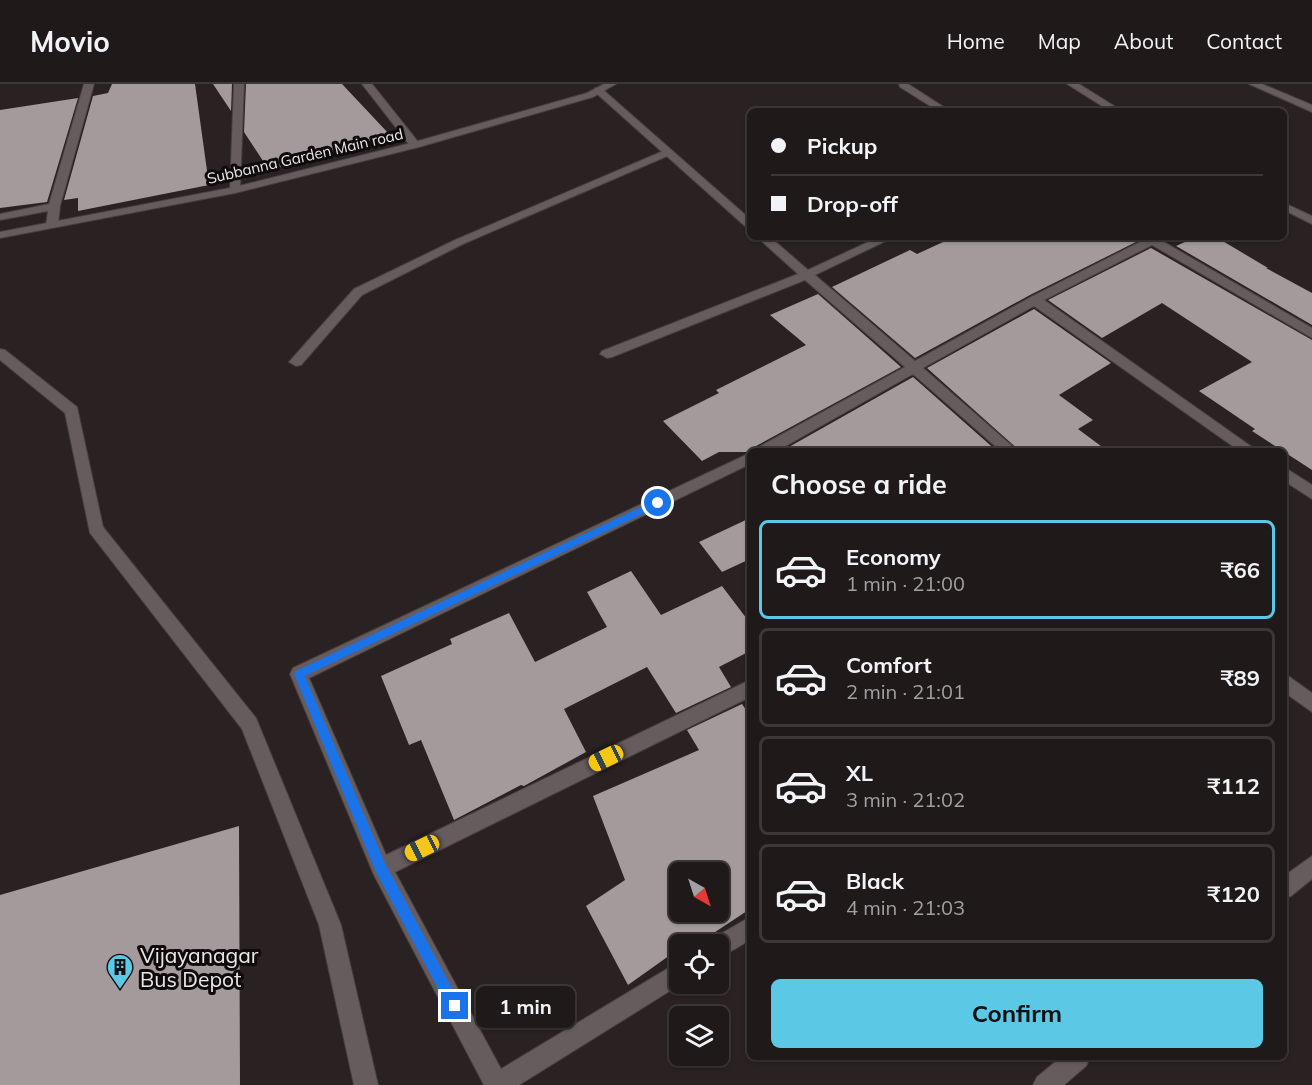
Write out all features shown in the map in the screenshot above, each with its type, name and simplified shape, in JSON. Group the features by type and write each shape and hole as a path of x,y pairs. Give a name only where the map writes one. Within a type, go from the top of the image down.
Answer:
{"street":[{"path":"52,225 54,206 89,84"},
{"path":"235,190 239,84"},
{"path":"367,84 415,145"},
{"path":"905,84 903,85 940,108"},
{"path":"1072,84 1112,108"},
{"path":"1254,84 1312,109"},
{"path":"605,86 668,152 747,222"},
{"name":"Subbanna Garden Main road","path":"0,235 235,190 415,145 590,95 605,86"},
{"path":"296,362 358,292 459,242 668,152"},
{"path":"0,217 54,206"},
{"path":"1287,208 1312,221"},
{"path":"766,240 1007,448"},
{"path":"607,354 806,275 882,240"},
{"path":"769,448 1035,300 1148,240"},
{"path":"1152,240 1312,334"},
{"path":"1035,300 1246,448"},
{"path":"0,353 72,411 96,529 249,724 330,924 366,1085"},
{"path":"669,979 497,1085 381,868 299,674 747,459"},
{"path":"1287,475 1312,493"},
{"path":"1287,683 1312,704"},
{"path":"381,868 747,689"},
{"path":"1287,887 1312,866"},
{"path":"729,941 747,930"},
{"path":"1045,1085 1076,1060"}],"building":[{"path":"112,84 195,84 209,185 78,211 78,198 64,200 93,96 108,93"},
{"path":"213,84 232,84 231,111"},
{"path":"246,84 342,84 390,135 269,170 244,132"},
{"path":"78,98 47,202 0,208 0,110"},
{"path":"947,240 1140,240 1030,295 915,358 832,287 910,250 917,254"},
{"path":"1189,240 1221,240 1312,293 1312,325 1176,246"},
{"path":"1151,248 1312,340 1312,470 1287,454 1287,448 1278,448 1252,431 1255,429 1199,391 1252,362 1162,303 1102,338 1048,300"},
{"path":"818,294 901,367 755,448 747,448 747,452 719,452 702,461 663,421 719,393 716,390 806,345 770,315"},
{"path":"1034,309 1111,363 1059,395 1093,420 1078,429 1104,448 1017,448 927,368"},
{"path":"913,377 993,448 787,448"},
{"path":"747,519 747,560 722,572 699,542"},
{"path":"631,571 661,615 722,586 747,619 747,653 719,667 731,687 676,713 647,667 564,709 586,752 524,786 521,785 454,820 421,740 409,745 381,676 452,644 450,639 509,613 535,662 607,627 587,592"},
{"path":"742,704 747,712 747,911 712,934 669,934 669,956 628,985 586,906 625,880 593,796 699,750 687,730"},
{"name":"Vijayanagar Bus Depot","path":"239,826 240,1085 0,1085 0,895"}],"place":[{"name":"Vijayanagar Bus Depot","path":"120,990"}],"route":[{"path":"455,1006 381,868 299,674 404,626 658,503"}]}
